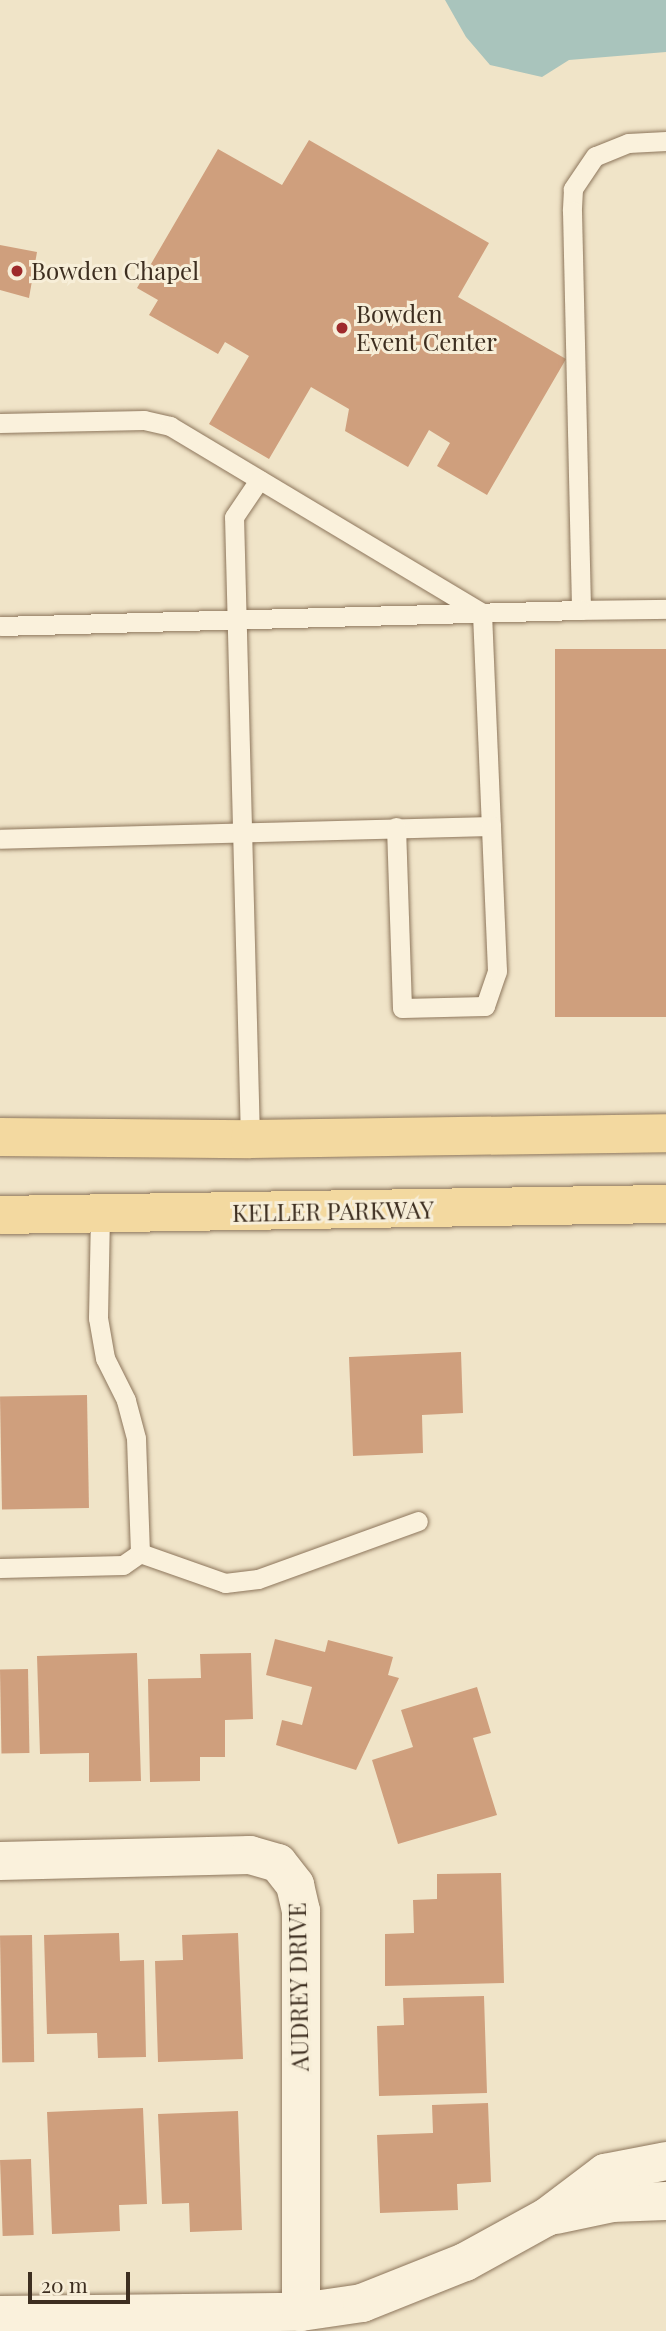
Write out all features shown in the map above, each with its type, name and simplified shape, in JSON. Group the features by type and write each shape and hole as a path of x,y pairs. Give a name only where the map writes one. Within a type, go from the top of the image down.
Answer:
{"main road":[{"path":"0,1137 250,1139 666,1133"},
{"name":"KELLER PARKWAY","path":"0,1215 100,1216 666,1205"}],"street":[{"name":"AUDREY DRIVE","path":"0,1861 250,1855 278,1863 295,1885 300,1911 301,2312"},
{"path":"0,2315 301,2312 362,2303 412,2287 548,2217 605,2173 666,2161"},
{"path":"548,2217 612,2203 666,2201"}],"lane":[{"path":"581,610 573,189 595,156 611,147 666,141"},
{"path":"0,423 144,420 170,426 482,613"},
{"path":"250,1139 234,517 259,480"},
{"path":"0,626 666,609"},
{"path":"396,827 402,1008 485,1006 497,971 482,613"},
{"path":"0,839 243,830 491,826"},
{"path":"100,1216 98,1318 105,1358 126,1400 136,1438 140,1553"},
{"path":"140,1553 225,1583 258,1579 418,1521"},
{"path":"0,1568 122,1565 140,1553"}],"water":[{"path":"445,0 666,0 666,52 569,60 542,77 490,65 466,37"}],"building":[{"name":"Bowden Event Center","path":"309,140 489,243 458,297 566,359 487,495 437,466 450,443 429,430 408,467 345,431 349,409 311,387 269,459 209,424 249,356 225,342 218,354 149,315 158,300 137,288 218,149 282,185"},
{"name":"Bowden Chapel","path":"0,245 37,252 29,298 0,290"},
{"path":"555,649 666,649 666,1017 555,1017"},
{"path":"461,1352 463,1413 422,1415 423,1453 353,1456 349,1357"},
{"path":"87,1395 89,1508 2,1510 0,1397"},
{"path":"275,1639 325,1652 328,1640 393,1657 388,1675 399,1678 356,1770 276,1745 282,1720 302,1725 312,1687 266,1675"},
{"path":"137,1653 141,1781 89,1782 89,1753 40,1754 37,1656"},
{"path":"251,1653 253,1719 225,1720 225,1757 200,1757 200,1781 150,1782 148,1679 201,1678 200,1654"},
{"path":"0,1669 28,1669 29,1753 1,1753"},
{"path":"477,1687 491,1733 473,1738 497,1815 398,1844 372,1760 413,1747 401,1710"},
{"path":"501,1873 504,1983 385,1986 385,1934 414,1933 413,1900 437,1899 437,1874"},
{"path":"119,1933 120,1961 144,1960 146,2057 98,2058 97,2033 47,2034 44,1935"},
{"path":"238,1933 243,2059 158,2062 155,1961 183,1960 182,1935"},
{"path":"32,1935 34,2062 2,2063 0,1936"},
{"path":"484,1996 487,2093 379,2096 377,2026 404,2025 403,1998"},
{"path":"488,2103 491,2182 457,2184 458,2210 380,2213 377,2135 433,2133 432,2105"},
{"path":"143,2108 147,2204 119,2205 120,2231 52,2234 47,2112"},
{"path":"238,2111 242,2230 190,2232 189,2203 162,2204 158,2114"},
{"path":"31,2159 34,2235 3,2236 0,2160"}],"place":[{"name":"Bowden Chapel","path":"17,271"},
{"name":"Bowden Event Center","path":"342,328"}]}
